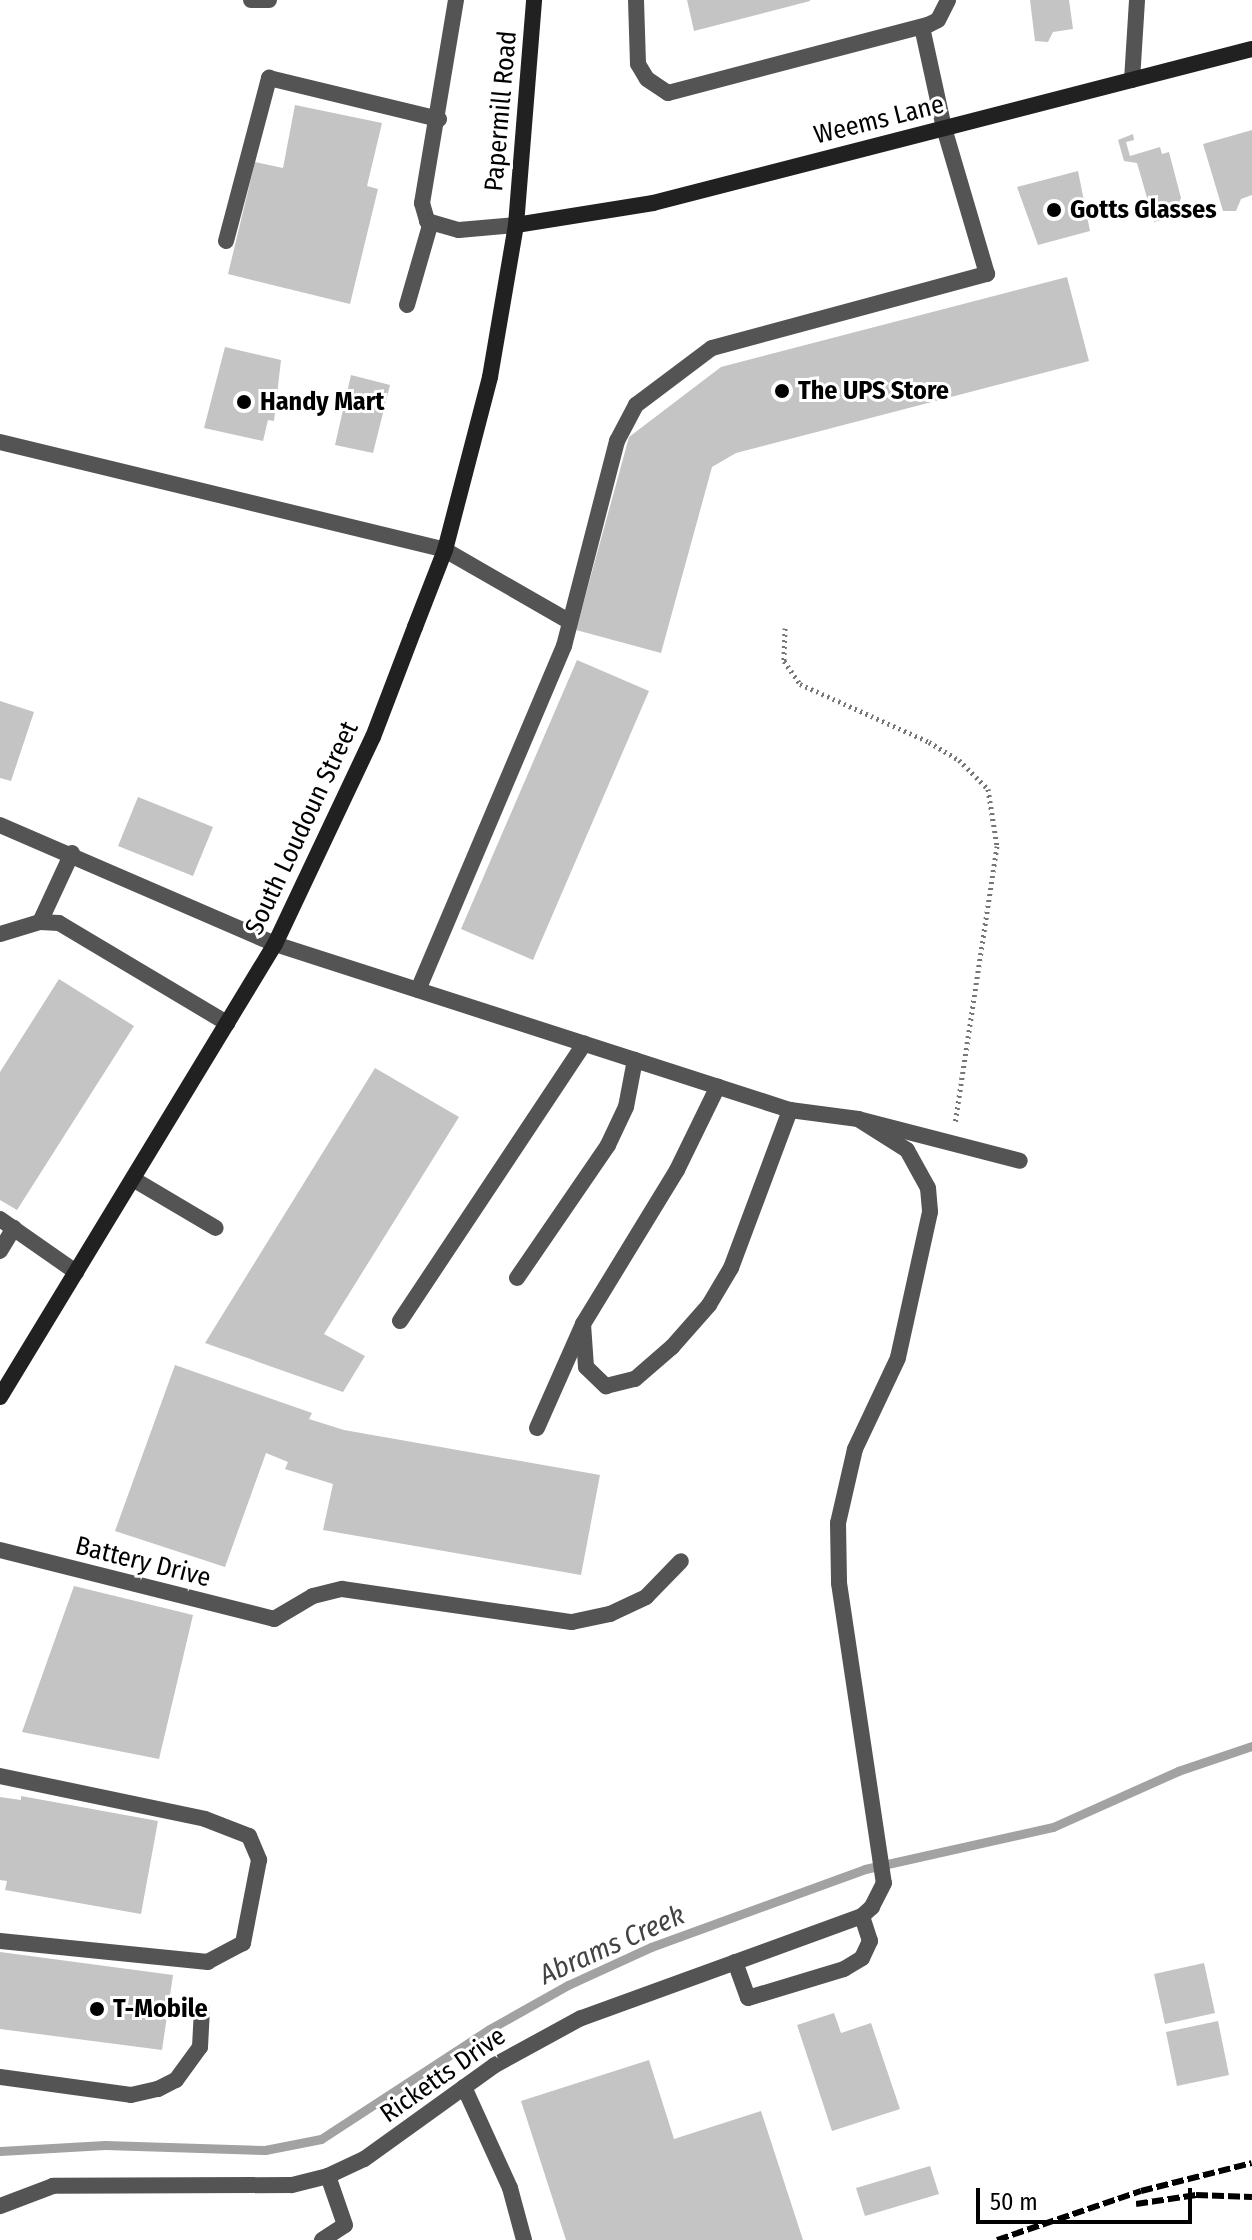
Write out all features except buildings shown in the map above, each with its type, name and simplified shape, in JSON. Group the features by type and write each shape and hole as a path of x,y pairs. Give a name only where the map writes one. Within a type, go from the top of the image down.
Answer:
{"main road":[{"name":"Papermill Road","path":"516,225 534,0"},
{"name":"Weems Lane","path":"516,225 653,203 1252,49"},
{"name":"South Loudoun Street","path":"0,1397 275,944 373,737 445,550 490,377 516,225"}],"street":[{"path":"407,305 431,222 422,203 439,119 456,0"},
{"path":"636,0 638,64 647,79 668,93 922,27 938,20 948,0"},
{"path":"1132,80 1137,0"},
{"path":"418,990 570,622 617,441 636,405 712,348 987,274 944,128 922,27"},
{"path":"226,241 269,78 439,119"},
{"path":"431,222 459,230 516,225"},
{"path":"0,442 445,550 570,622"},
{"path":"0,825 72,853 275,944 790,1110 858,1119 1020,1161"},
{"path":"40,922 72,853"},
{"path":"0,934 40,922 59,923 227,1023"},
{"path":"400,1321 584,1044"},
{"path":"517,1278 608,1145 626,1107 635,1060"},
{"path":"537,1428 583,1324 677,1170 718,1086"},
{"path":"583,1324 586,1367 596,1382 606,1386 635,1379 672,1347 709,1305 731,1268 790,1110"},
{"path":"735,1962 748,1998 844,1969 862,1958 870,1941 862,1916 884,1883 839,1583 838,1523 855,1449 898,1358 930,1212 928,1188 907,1150 858,1119"},
{"path":"133,1179 216,1228"},
{"path":"0,1251 7,1224 76,1272"},
{"name":"Battery Drive","path":"0,1550 274,1619 313,1596 342,1589 572,1622 610,1614 646,1597 681,1561"},
{"path":"0,1776 205,1819 249,1836 259,1860 243,1943 208,1962 0,1941"},
{"name":"Ricketts Drive","path":"0,2206 53,2186 291,2185 328,2176 364,2159 526,2045 581,2018 862,1916"},
{"path":"0,2077 131,2095 158,2089 190,2065 200,2047 202,2009"},
{"path":"464,2087 510,2188 524,2240"},
{"path":"322,2240 345,2225 328,2176"}],"path":[{"path":"785,628 784,661 800,684 929,742 959,760 988,789 997,846 952,1143"}],"waterway":[{"name":"Abrams Creek","path":"0,2151 105,2145 265,2150 321,2139 488,2030 568,1985 651,1947 865,1869 1053,1827 1178,1771 1252,1746"}],"railway":[{"path":"997,2240 1141,2191 1252,2163"},
{"path":"1136,2204 1196,2195 1252,2197"}],"place":[{"name":"Gotts Glasses","path":"1054,210"},
{"name":"The UPS Store","path":"782,391"},
{"name":"Handy Mart","path":"244,402"},
{"name":"T-Mobile","path":"97,2009"}]}
